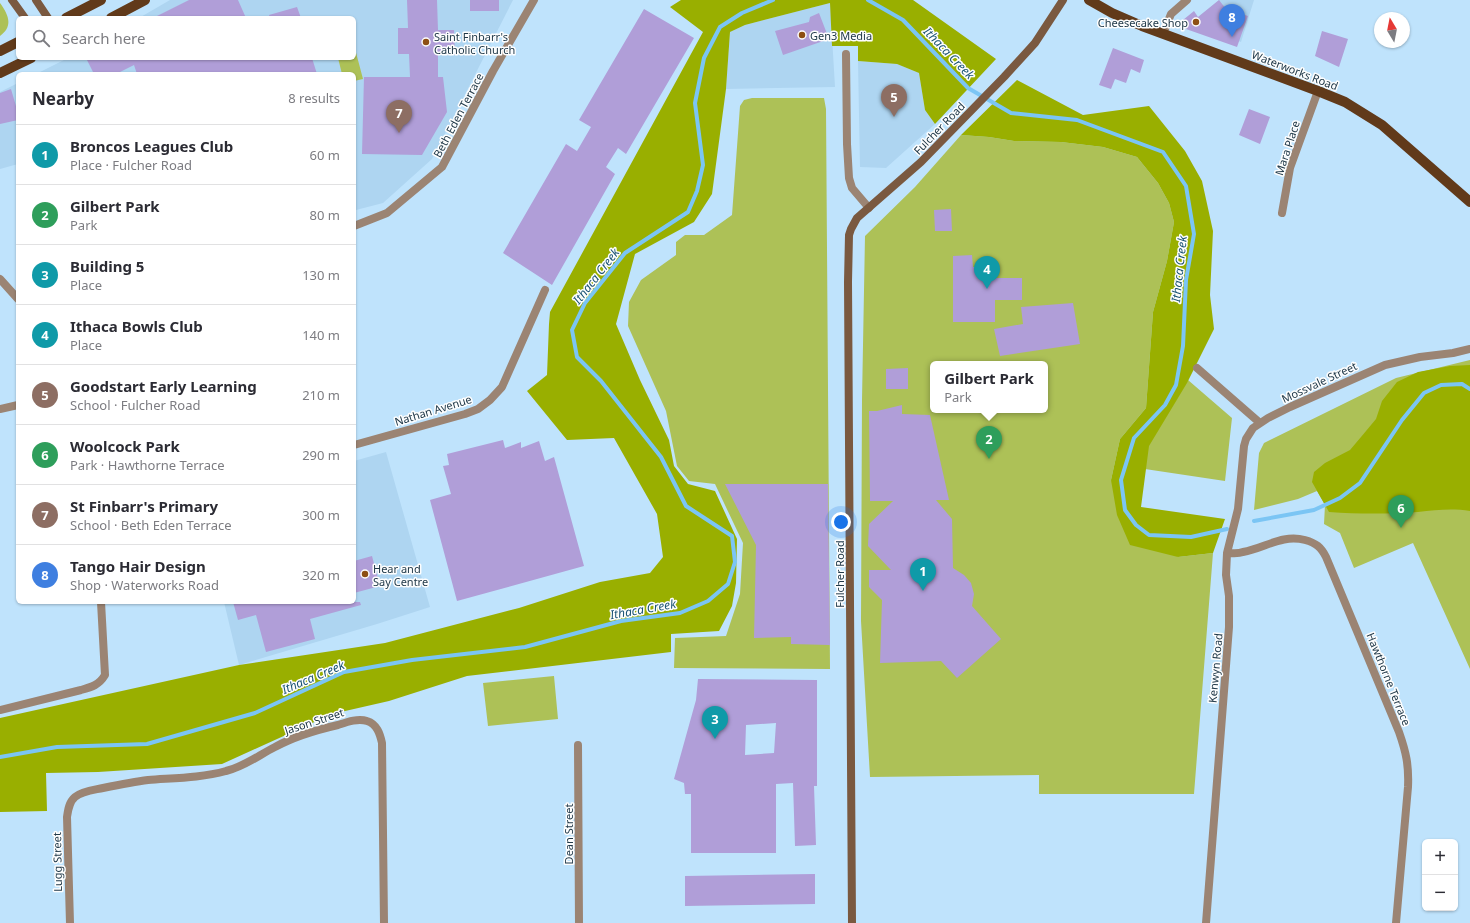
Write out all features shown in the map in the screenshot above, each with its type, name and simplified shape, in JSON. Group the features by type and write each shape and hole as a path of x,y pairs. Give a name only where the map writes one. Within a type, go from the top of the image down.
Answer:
{"main road":[{"path":"70,16 101,0"},
{"path":"115,16 145,0"},
{"name":"Waterworks Road","path":"1089,0 1112,13 1163,34 1345,102 1382,125 1470,202"},
{"path":"0,51 16,43"},
{"path":"0,73 27,60"}],"street":[{"path":"12,0 24,16"},
{"path":"36,0 47,16"},
{"name":"Beth Eden Terrace","path":"356,225 387,213 442,167 493,71 534,0"},
{"name":"Fulcher Road","path":"852,923 848,240 854,223 921,162 1035,43 1063,0"},
{"path":"1163,34 1171,14 1187,0"},
{"path":"846,54 848,178 852,188 869,208"},
{"name":"Mara Place","path":"1282,212 1290,168 1318,91"},
{"path":"0,279 16,297"},
{"name":"Nathan Avenue","path":"356,445 465,414 478,409 490,400 502,387 545,290"},
{"name":"Mossvale Street","path":"1260,423 1385,365 1420,357 1453,354 1470,349"},
{"path":"1197,368 1260,423"},
{"path":"0,409 16,405"},
{"name":"Kenwyn Road","path":"1206,923 1229,628 1229,596 1226,574 1227,553 1238,510 1246,439 1253,428 1260,423"},
{"name":"Hawthorne Terrace","path":"1227,553 1241,553 1275,541 1292,538 1314,543 1320,547 1326,557 1406,752 1408,787 1396,923"},
{"path":"0,710 93,687 101,682 105,675 101,604"},
{"name":"Jason Street","path":"72,801 83,793 108,787 146,780 198,777 228,771 245,764 276,746 314,731 353,721 368,721 375,726 382,742 384,923"},
{"name":"Dean Street","path":"578,745 579,923"},
{"name":"Lugg Street","path":"70,923 67,817 69,806 72,801"}],"shaded area":[{"path":"170,0 513,0 432,159 383,203 356,210 356,72 40,72 64,60 356,60 356,16 142,16"},
{"path":"1219,0 1254,0 1241,42 1193,25 1192,22"},
{"path":"830,3 835,87 726,89 730,32 745,25"},
{"path":"858,61 897,64 919,73 925,110 935,124 886,168 860,167"},
{"path":"16,84 16,165 0,169 0,92"},
{"path":"386,452 430,607 239,665 224,604 356,604 356,460"}],"green space":[{"path":"681,0 913,0 996,59 935,124 925,110 919,73 897,64 858,61 858,46 832,46 830,3 745,25 730,32 726,89 712,194 694,222 635,254 616,324 640,380 669,440 674,466 688,484 715,491 737,539 736,583 732,606 719,631 671,634 671,652 467,676 389,701 332,714 222,764 98,772 46,773 47,811 0,812 0,718 239,665 385,643 519,608 600,582 650,573 663,557 657,514 614,438 567,440 527,391 547,375 550,312 703,32 670,7"},
{"path":"0,3 7,16 8,24 7,28 0,36"},
{"path":"356,53 363,79 356,81 356,72 342,72 338,60 356,60"},
{"path":"1017,80 1083,115 1149,106 1185,151 1202,181 1213,231 1210,295 1214,329 1187,383 1149,446 1141,507 1225,519 1213,553 1178,557 1130,545 1117,515 1111,480 1120,439 1146,408 1153,312 1167,261 1174,222 1169,203 1158,183 1137,157 1103,147 1061,142 1014,141 961,135"},
{"path":"752,98 824,98 826,109 830,669 674,668 675,638 726,636 740,594 743,543 715,484 689,481 677,466 666,411 628,326 629,302 641,280 676,255 676,242 685,235 704,235 732,215 740,106 744,100"},
{"path":"961,135 1014,141 1061,142 1103,147 1137,157 1158,183 1169,203 1174,222 1167,261 1153,312 1146,408 1120,439 1111,480 1178,557 1213,553 1194,794 1039,794 1039,775 870,777 861,621 862,400 865,236 915,187"},
{"path":"1470,360 1470,669 1413,543 1354,568 1340,533 1324,524 1325,505 1317,491 1298,499 1254,510 1259,453 1264,443 1396,378"},
{"path":"1470,365 1470,511 1444,510 1374,514 1329,512 1312,482 1314,472 1325,463 1350,450 1376,419 1382,401 1397,382 1418,372 1450,366"},
{"path":"1188,380 1232,418 1225,481 1145,469 1148,446"},
{"path":"554,676 558,719 488,726 483,683"}],"building":[{"path":"189,0 238,0 245,16 157,16"},
{"path":"407,0 437,0 438,30 454,30 455,55 438,55 438,77 443,77 447,112 422,155 362,154 364,77 410,77 409,54 398,54 398,28 408,28"},
{"path":"470,0 499,0 499,11 470,11"},
{"path":"1219,0 1226,9 1248,16 1237,47 1186,29 1183,20 1194,11 1198,17"},
{"path":"297,7 300,16 269,16"},
{"path":"644,9 694,38 626,154 618,148 606,167 615,174 552,285 503,253 566,144 577,151 591,127 579,120"},
{"name":"Gen3 Media","path":"819,13 829,39 783,55 775,31 809,22 810,17"},
{"path":"1322,31 1348,39 1339,67 1315,56"},
{"path":"1113,48 1144,60 1140,73 1131,69 1126,83 1115,79 1111,89 1099,85"},
{"path":"87,60 313,60 316,72 136,72 134,65 120,72 93,72"},
{"path":"11,89 16,106 16,120 0,124 0,93"},
{"path":"1249,109 1270,117 1260,144 1239,135"},
{"path":"951,209 952,231 935,231 934,210"},
{"path":"972,255 973,267 978,267 978,278 1022,278 1022,300 995,300 995,322 953,322 953,256"},
{"path":"1073,303 1080,344 1000,356 994,329 1023,324 1021,307"},
{"path":"908,368 908,389 886,389 886,369"},
{"path":"902,405 902,414 930,415 949,500 936,500 952,519 953,568 964,575 971,583 974,594 972,606 1001,639 957,678 941,661 880,663 882,600 869,587 869,570 891,570 868,546 869,524 893,501 870,501 869,411 877,411"},
{"path":"503,440 505,448 521,442 521,448 539,441 545,461 554,457 584,566 457,601 430,500 451,494 443,466 449,465 447,454"},
{"path":"725,484 828,484 830,645 791,644 791,637 754,638 756,545"},
{"name":"Hear and Say Centre","path":"372,556 380,586 356,592 356,560"},
{"path":"356,602 360,602 361,605 310,619 315,639 266,652 256,615 238,620 234,604 356,604"},
{"path":"698,679 817,680 817,786 814,786 816,845 795,846 793,783 776,784 776,853 691,853 691,794 685,794 684,783 674,779 696,700","holes":["776,723 774,753 745,755 746,725"]},
{"path":"815,874 815,904 685,906 685,876"}],"waterway":[{"name":"Ithaca Creek","path":"0,757 57,747 147,744 255,713 344,672 412,660 525,647 621,621 680,613 708,601 728,584 735,562 732,536 686,506 661,457 601,381 577,357 572,330 585,303 625,253 688,212 697,191 703,165 695,103 704,58 720,27 742,13 773,0"},
{"name":"Ithaca Creek","path":"868,0 903,20 968,88 1011,113 1077,120 1163,152 1186,186 1194,234 1186,280 1183,346 1176,385 1165,405 1134,438 1121,480 1125,510 1136,525 1149,535 1191,537 1227,529"},
{"name":"Ithaca Creek","path":"1254,521 1314,510 1340,498 1360,483 1402,420 1424,393 1441,385 1462,384 1470,389"}],"place":[{"name":"Cheesecake Shop","path":"1196,22"},
{"name":"Gen3 Media","path":"802,35"},
{"name":"Tango Hair Design","path":"1232,37"},
{"name":"Saint Finbarr's Catholic Church","path":"426,42"},
{"name":"Goodstart Early Learning","path":"894,117"},
{"name":"St Finbarr's Primary","path":"399,133"},
{"name":"Ithaca Bowls Club","path":"987,289"},
{"name":"Gilbert Park","path":"989,459"},
{"name":"Woolcock Park","path":"1401,528"},
{"name":"Hear and Say Centre","path":"365,574"},
{"name":"Broncos Leagues Club","path":"923,591"},
{"name":"Building 5","path":"715,739"}]}
